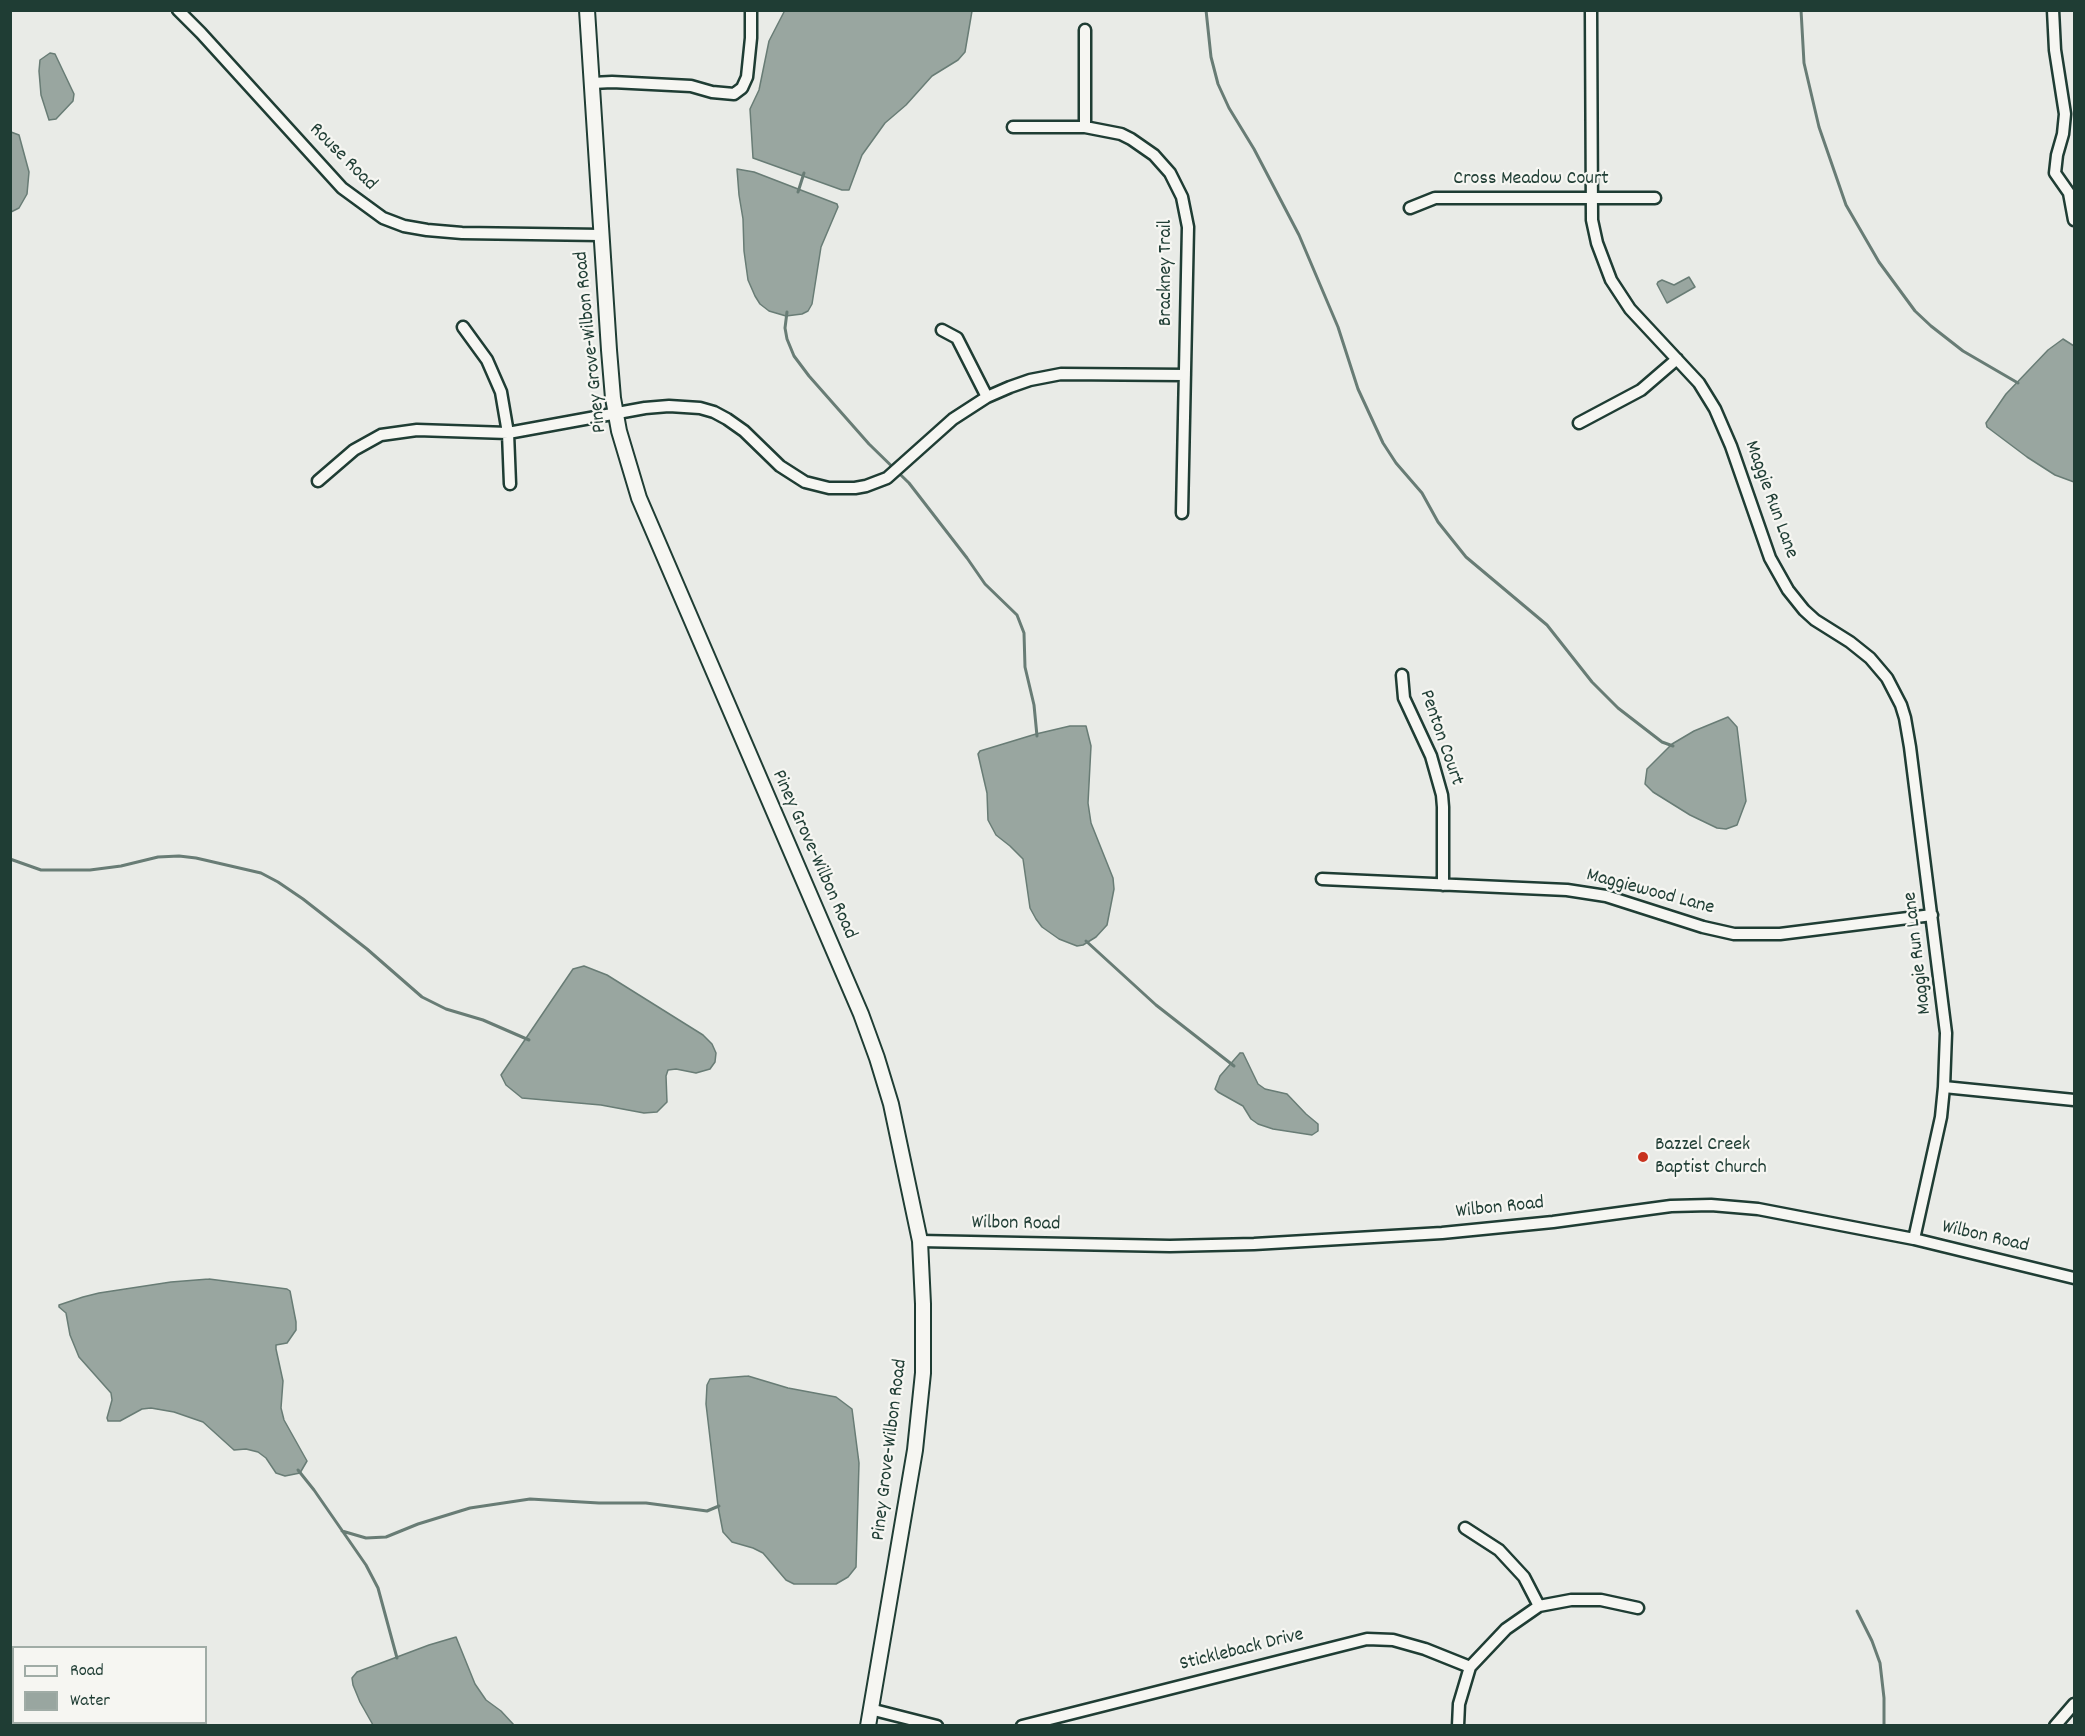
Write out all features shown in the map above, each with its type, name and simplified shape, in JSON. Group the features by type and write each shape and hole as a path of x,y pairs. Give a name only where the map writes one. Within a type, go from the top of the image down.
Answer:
{"street":[{"name":"Rouse Road","path":"178,10 336,182 361,204 383,218 404,226 439,231 601,235"},
{"name":"Piney Grove-Wilbon Road","path":"587,10 601,235 616,415 630,474 865,1025 891,1104 920,1241 923,1304 921,1395 915,1450 868,1725"},
{"path":"592,83 692,86 712,92 734,93 742,88 747,77 751,10"},
{"name":"Maggie Run Lane","path":"1591,10 1592,220 1597,243 1611,280 1630,309 1699,383 1722,423 1770,558 1788,590 1804,610 1870,658 1887,678 1901,705 1910,747 1946,1033 1941,1117 1914,1239"},
{"path":"2053,10 2055,50 2065,114 2063,134 2056,155 2055,173 2068,193 2074,219"},
{"path":"1085,30 1085,127"},
{"name":"Brackney Trail","path":"1013,127 1085,127 1120,134 1142,145 1154,155 1170,173 1182,197 1188,227 1182,513"},
{"name":"Cross Meadow Court","path":"1410,208 1435,198 1655,198"},
{"path":"463,327 487,360 501,392 508,433 510,484"},
{"path":"942,330 957,338 987,397"},
{"path":"1579,423 1641,390 1677,359"},
{"path":"318,482 354,450 381,435 417,430 508,433 645,408 686,406 714,412 744,431 793,475 816,485 843,489 866,486 887,478 953,418 987,397 1010,387 1047,376 1082,373 1185,375"},
{"name":"Penton Court","path":"1402,675 1404,698 1431,756 1442,795 1443,885"},
{"name":"Maggiewood Lane","path":"1322,879 1586,892 1734,934 1780,934 1932,915"},
{"path":"1944,1087 2074,1100"},
{"name":"Wilbon Road","path":"920,1241 1170,1246 1254,1244 1442,1233 1532,1225 1671,1206 1711,1205 1758,1209 1914,1239 2074,1278"},
{"path":"1465,1528 1498,1550 1524,1576 1539,1606"},
{"path":"1458,1725 1459,1704 1470,1667 1506,1629 1539,1606 1570,1600 1601,1600 1638,1608"},
{"name":"Stickleback Drive","path":"1022,1725 1367,1639 1393,1640 1425,1648 1470,1667"},
{"path":"2055,1725 2074,1704"},
{"path":"870,1709 937,1725"},
{"path":"1072,1714 1072,1725"}],"water":[{"path":"785,10 972,11 965,52 958,60 932,76 906,105 885,123 862,155 849,190 842,190 753,158 750,109 759,90 769,41"},
{"path":"50,53 55,54 74,94 73,101 56,119 49,120 41,95 39,71 40,60"},
{"path":"11,132 19,135 29,172 27,194 19,208 11,212"},
{"path":"737,169 754,172 837,204 838,207 821,247 812,304 808,311 802,314 786,316 769,311 760,304 755,296 748,280"},
{"path":"1689,277 1695,287 1667,303 1658,282 1662,280 1674,285"},
{"path":"2063,339 2074,346 2074,482 2055,475 2027,457 1987,427 1986,423 2006,394 2048,350"},
{"path":"1728,717 1737,727 1746,801 1737,825 1726,829 1717,828 1690,815 1653,792 1645,784 1647,769 1672,744 1694,731"},
{"path":"1070,726 1086,726 1091,746 1088,803 1091,823 1113,878 1114,889 1107,925 1096,937 1077,946 1059,939 1042,927 1030,908 1023,859 996,835 988,820 987,793 978,754 980,751"},
{"path":"584,966 607,975 703,1035 712,1044 716,1053 715,1062 710,1069 696,1073 676,1069 668,1070 666,1076 667,1102 657,1112 644,1113 601,1105 522,1098 506,1085 501,1075 573,969"},
{"path":"1240,1053 1243,1053 1258,1084 1265,1089 1287,1094 1318,1124 1318,1131 1312,1135 1273,1129 1258,1124 1251,1119 1243,1106 1215,1089 1220,1076"},
{"path":"209,1279 290,1291 296,1330 287,1343 276,1345 276,1349 283,1381 281,1408 284,1420 307,1461 300,1473 285,1476 276,1473 266,1458 258,1452 246,1449 234,1450 203,1422 174,1412 151,1408 142,1409 120,1421 108,1421 111,1393 79,1357 70,1335 66,1313 59,1307 59,1305 99,1293 171,1282"},
{"path":"748,1376 788,1388 836,1397 852,1409 859,1463 856,1567 848,1577 836,1584 794,1584 786,1580 763,1553 732,1542 723,1532 706,1404 707,1385 710,1379"},
{"path":"456,1637 475,1684 486,1700 514,1725 373,1725 353,1685 352,1678 357,1672"}],"waterway":[{"path":"1206,10 1211,57 1218,84 1299,235 1338,327 1358,389 1383,443 1396,463 1422,493 1438,522 1466,557 1547,625 1592,682 1618,708 1662,742 1673,746"},
{"path":"1801,10 1804,63 1819,127 1846,205 1879,262 1915,311 1931,326 1963,351 2018,383"},
{"path":"798,192 804,173"},
{"path":"787,312 785,328 787,339 794,356 809,376 869,444 909,483 985,584 1017,615 1024,633 1025,667 1034,705 1037,736"},
{"path":"10,859 41,870 90,870 121,866 158,857 179,856 261,873 303,899 367,949 422,997 446,1009 483,1020 529,1040"},
{"path":"1086,941 1156,1005 1234,1066"},
{"path":"298,1470 366,1565 378,1588 397,1658"},
{"path":"342,1531 366,1538 386,1537 418,1524 470,1508 530,1499 646,1503 707,1511 719,1506"},
{"path":"1857,1611 1880,1663 1884,1726"}],"place":[{"name":"Bazzel Creek Baptist Church","path":"1643,1157"}]}
